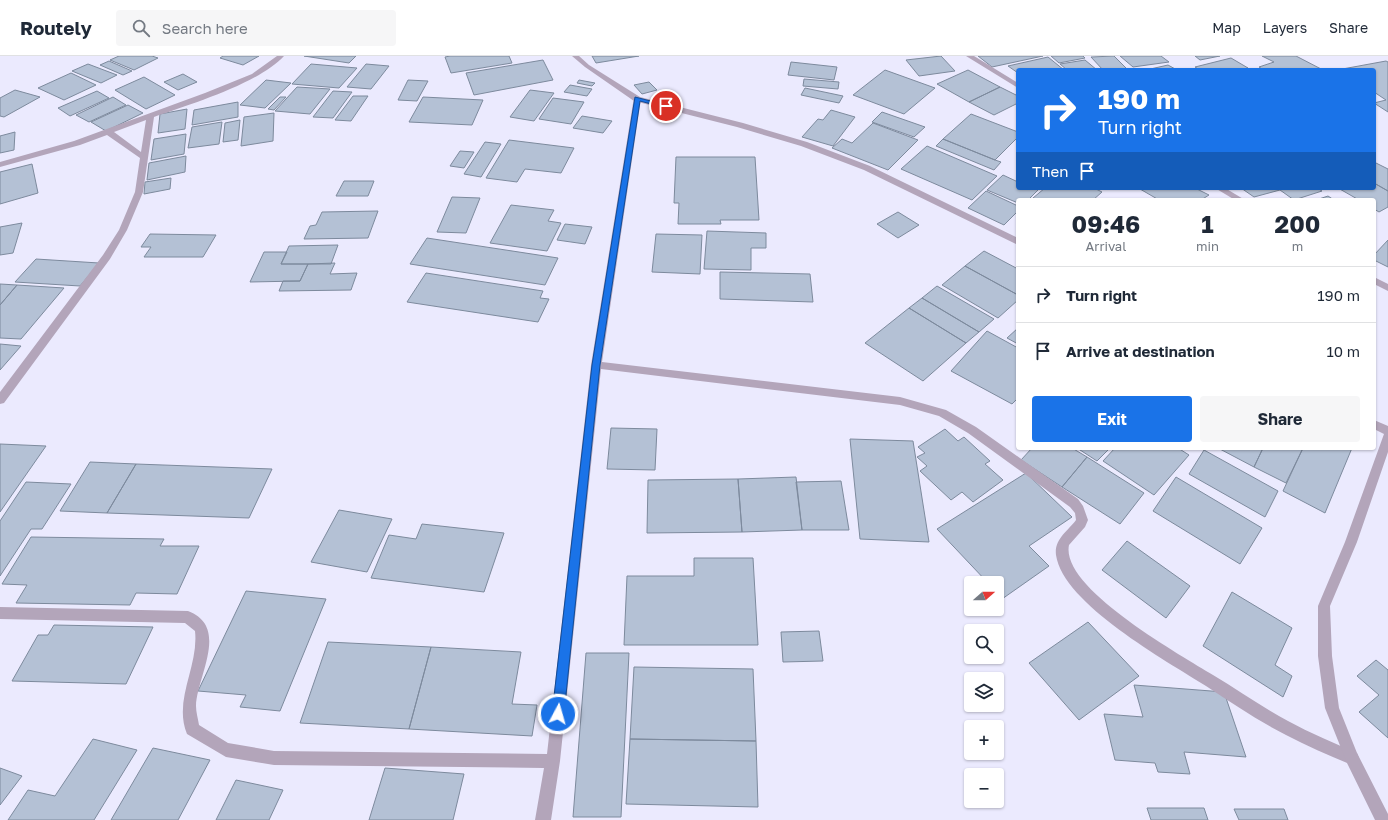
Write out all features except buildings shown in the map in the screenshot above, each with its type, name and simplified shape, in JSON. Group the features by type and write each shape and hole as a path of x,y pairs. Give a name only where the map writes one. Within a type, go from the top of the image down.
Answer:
{"street":[{"path":"0,165 77,143 151,115 176,108 234,85 254,75 281,56"},
{"path":"575,56 587,66 637,98 740,125 804,144 867,168 931,198 1016,241"},
{"path":"969,56 1016,85"},
{"path":"543,820 553,761 596,365 637,98"},
{"path":"0,400 77,298 111,250 123,230 139,192 151,115"},
{"path":"107,131 144,157"},
{"path":"1223,190 1237,198"},
{"path":"1376,281 1388,288"},
{"path":"596,365 900,401 942,413 972,430 1074,503 1079,509 1082,521 1080,526 1065,540 1062,554 1067,570 1085,593 1140,637 1277,722 1352,758"},
{"path":"1376,425 1388,431"},
{"path":"1383,820 1352,758 1332,708 1325,656 1324,606 1351,542 1388,436"},
{"path":"0,613 188,617 201,628 202,643 188,706 192,729 226,750 274,758 553,761"}],"route":[{"path":"558,714 596,365 637,98 666,106"}]}
